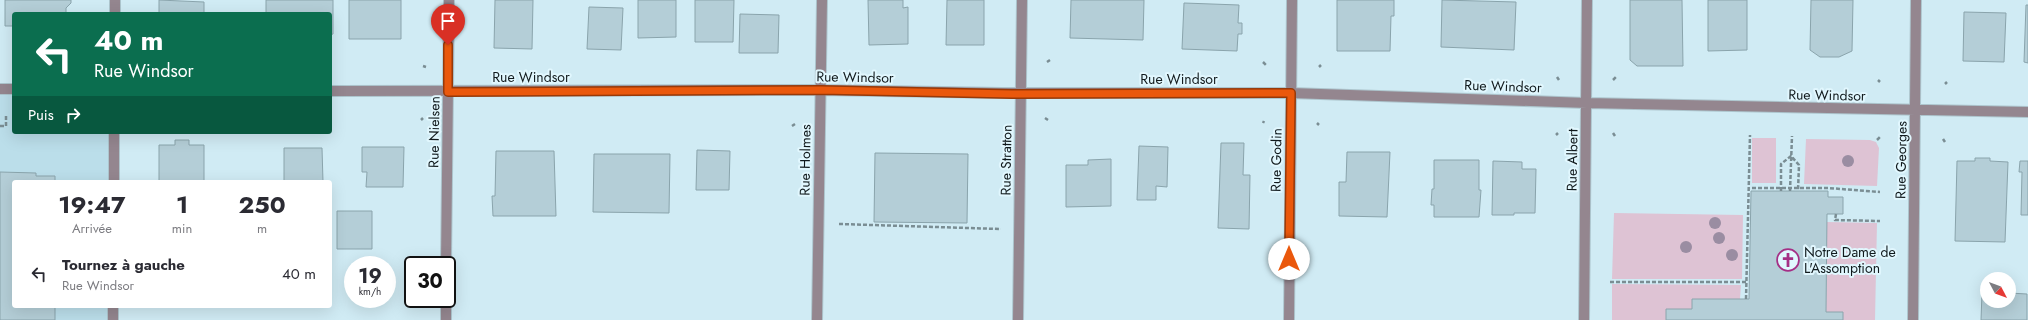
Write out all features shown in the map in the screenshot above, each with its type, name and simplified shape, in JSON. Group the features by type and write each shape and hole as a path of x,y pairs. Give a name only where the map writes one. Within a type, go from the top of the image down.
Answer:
{"street":[{"path":"115,0 115,12"},
{"name":"Rue Nielsen","path":"446,256 449,0"},
{"name":"Rue Holmes","path":"817,320 822,0"},
{"name":"Rue Stratton","path":"1018,320 1022,0"},
{"name":"Rue Godin","path":"1289,320 1292,0"},
{"name":"Rue Albert","path":"1584,320 1587,0"},
{"name":"Rue Georges","path":"1913,320 1916,0"},
{"path":"0,89 12,89"},
{"name":"Rue Windsor","path":"332,91 448,92 821,90 1021,94 1291,93 1587,103 2028,112"},
{"path":"114,134 114,180"},
{"path":"113,308 113,320"},
{"path":"446,308 446,320"}],"path":[{"path":"1263,62 1266,65"},
{"path":"0,126 6,126 6,116"},
{"path":"1746,299 1750,136"},
{"path":"1790,190 1792,136"},
{"path":"1877,140 1880,137"},
{"path":"1780,190 1781,164 1791,156"},
{"path":"1791,156 1799,164 1798,190"},
{"path":"1752,188 1880,192"},
{"path":"1836,214 1836,220 1880,220"},
{"path":"839,224 1019,230"},
{"path":"1610,282 1746,282"}],"shaded area":[{"path":"0,89 12,89 12,134 114,134 114,180 12,180 12,308 113,308 113,320 0,320"},
{"path":"1752,138 1776,138 1776,183 1752,183"},
{"path":"1806,139 1870,140 1876,142 1879,148 1877,186 1804,184"},
{"path":"1614,213 1743,215 1742,279 1612,279"},
{"path":"1827,222 1877,223 1875,320 1843,320 1843,312 1826,312"},
{"path":"1612,284 1741,285 1740,299 1693,299 1692,309 1667,309 1666,320 1612,320"}],"building":[{"path":"5,0 71,0 71,3 66,8 66,12 12,12 12,26 5,26"},
{"path":"159,0 204,2 204,12 159,12"},
{"path":"266,0 333,0 333,34 332,12 266,12"},
{"path":"349,0 401,0 401,39 349,39"},
{"path":"495,0 533,0 532,49 494,48"},
{"path":"638,0 676,0 676,37 638,38"},
{"path":"695,0 734,0 733,42 695,42"},
{"path":"868,0 903,0 903,8 908,7 908,44 869,45"},
{"path":"947,0 984,0 984,45 946,45"},
{"path":"1071,0 1144,0 1143,40 1070,38"},
{"path":"1337,0 1394,0 1394,16 1391,16 1390,51 1337,51"},
{"path":"1442,0 1516,2 1514,50 1441,47"},
{"path":"1630,0 1682,0 1683,66 1637,66 1630,60"},
{"path":"1708,0 1747,0 1747,50 1708,51"},
{"path":"1811,0 1853,0 1852,51 1839,57 1820,57 1810,50"},
{"path":"1184,3 1239,5 1238,23 1242,23 1242,34 1238,34 1237,51 1182,49"},
{"path":"2026,5 2028,5 2028,63 2024,62"},
{"path":"589,7 623,8 621,50 587,49"},
{"path":"1964,12 2006,13 2004,62 1963,61"},
{"path":"740,14 779,15 778,53 739,53"},
{"path":"175,140 189,140 189,145 204,145 204,180 159,180 159,145 175,145"},
{"path":"1221,143 1244,143 1243,175 1250,175 1249,229 1218,228"},
{"path":"1139,146 1168,147 1167,187 1156,186 1156,200 1137,200"},
{"path":"362,147 404,147 403,187 366,187 367,172 362,172"},
{"path":"284,148 322,148 323,180 284,180"},
{"path":"697,150 730,151 729,190 696,190"},
{"path":"496,151 554,151 556,216 493,216 492,196 495,196"},
{"path":"1347,152 1390,152 1387,217 1339,216 1339,182 1346,182"},
{"path":"875,153 968,154 967,223 874,222"},
{"path":"594,154 670,154 669,213 593,212"},
{"path":"1975,158 1990,158 1990,161 2008,162 2005,242 1955,241 1957,161 1975,161"},
{"path":"1111,159 1111,206 1066,207 1066,165 1088,165 1088,160"},
{"path":"1434,160 1479,160 1479,190 1481,190 1479,217 1434,217 1434,205 1431,205 1432,189 1434,189"},
{"path":"1493,161 1522,162 1522,169 1536,169 1535,213 1492,215"},
{"path":"2020,161 2028,161 2028,215 2021,215 2022,172 2019,172"},
{"path":"0,172 36,173 36,176 55,176 55,180 12,180 12,308 55,308 55,320 0,320"},
{"name":"Notre Dame de L'Assomption","path":"1751,191 1828,191 1828,197 1843,197 1843,214 1827,214 1826,312 1843,312 1843,320 1666,320 1666,309 1692,309 1692,299 1749,299"},
{"path":"337,211 372,211 372,249 337,249"},
{"path":"2016,293 2027,294 2027,320 1981,320 1981,308 2016,308"}],"place":[{"name":"Notre Dame de L'Assomption","path":"1788,260"}],"route":[{"path":"448,45 448,92 821,90 1012,94 1291,93 1289,259"}]}
